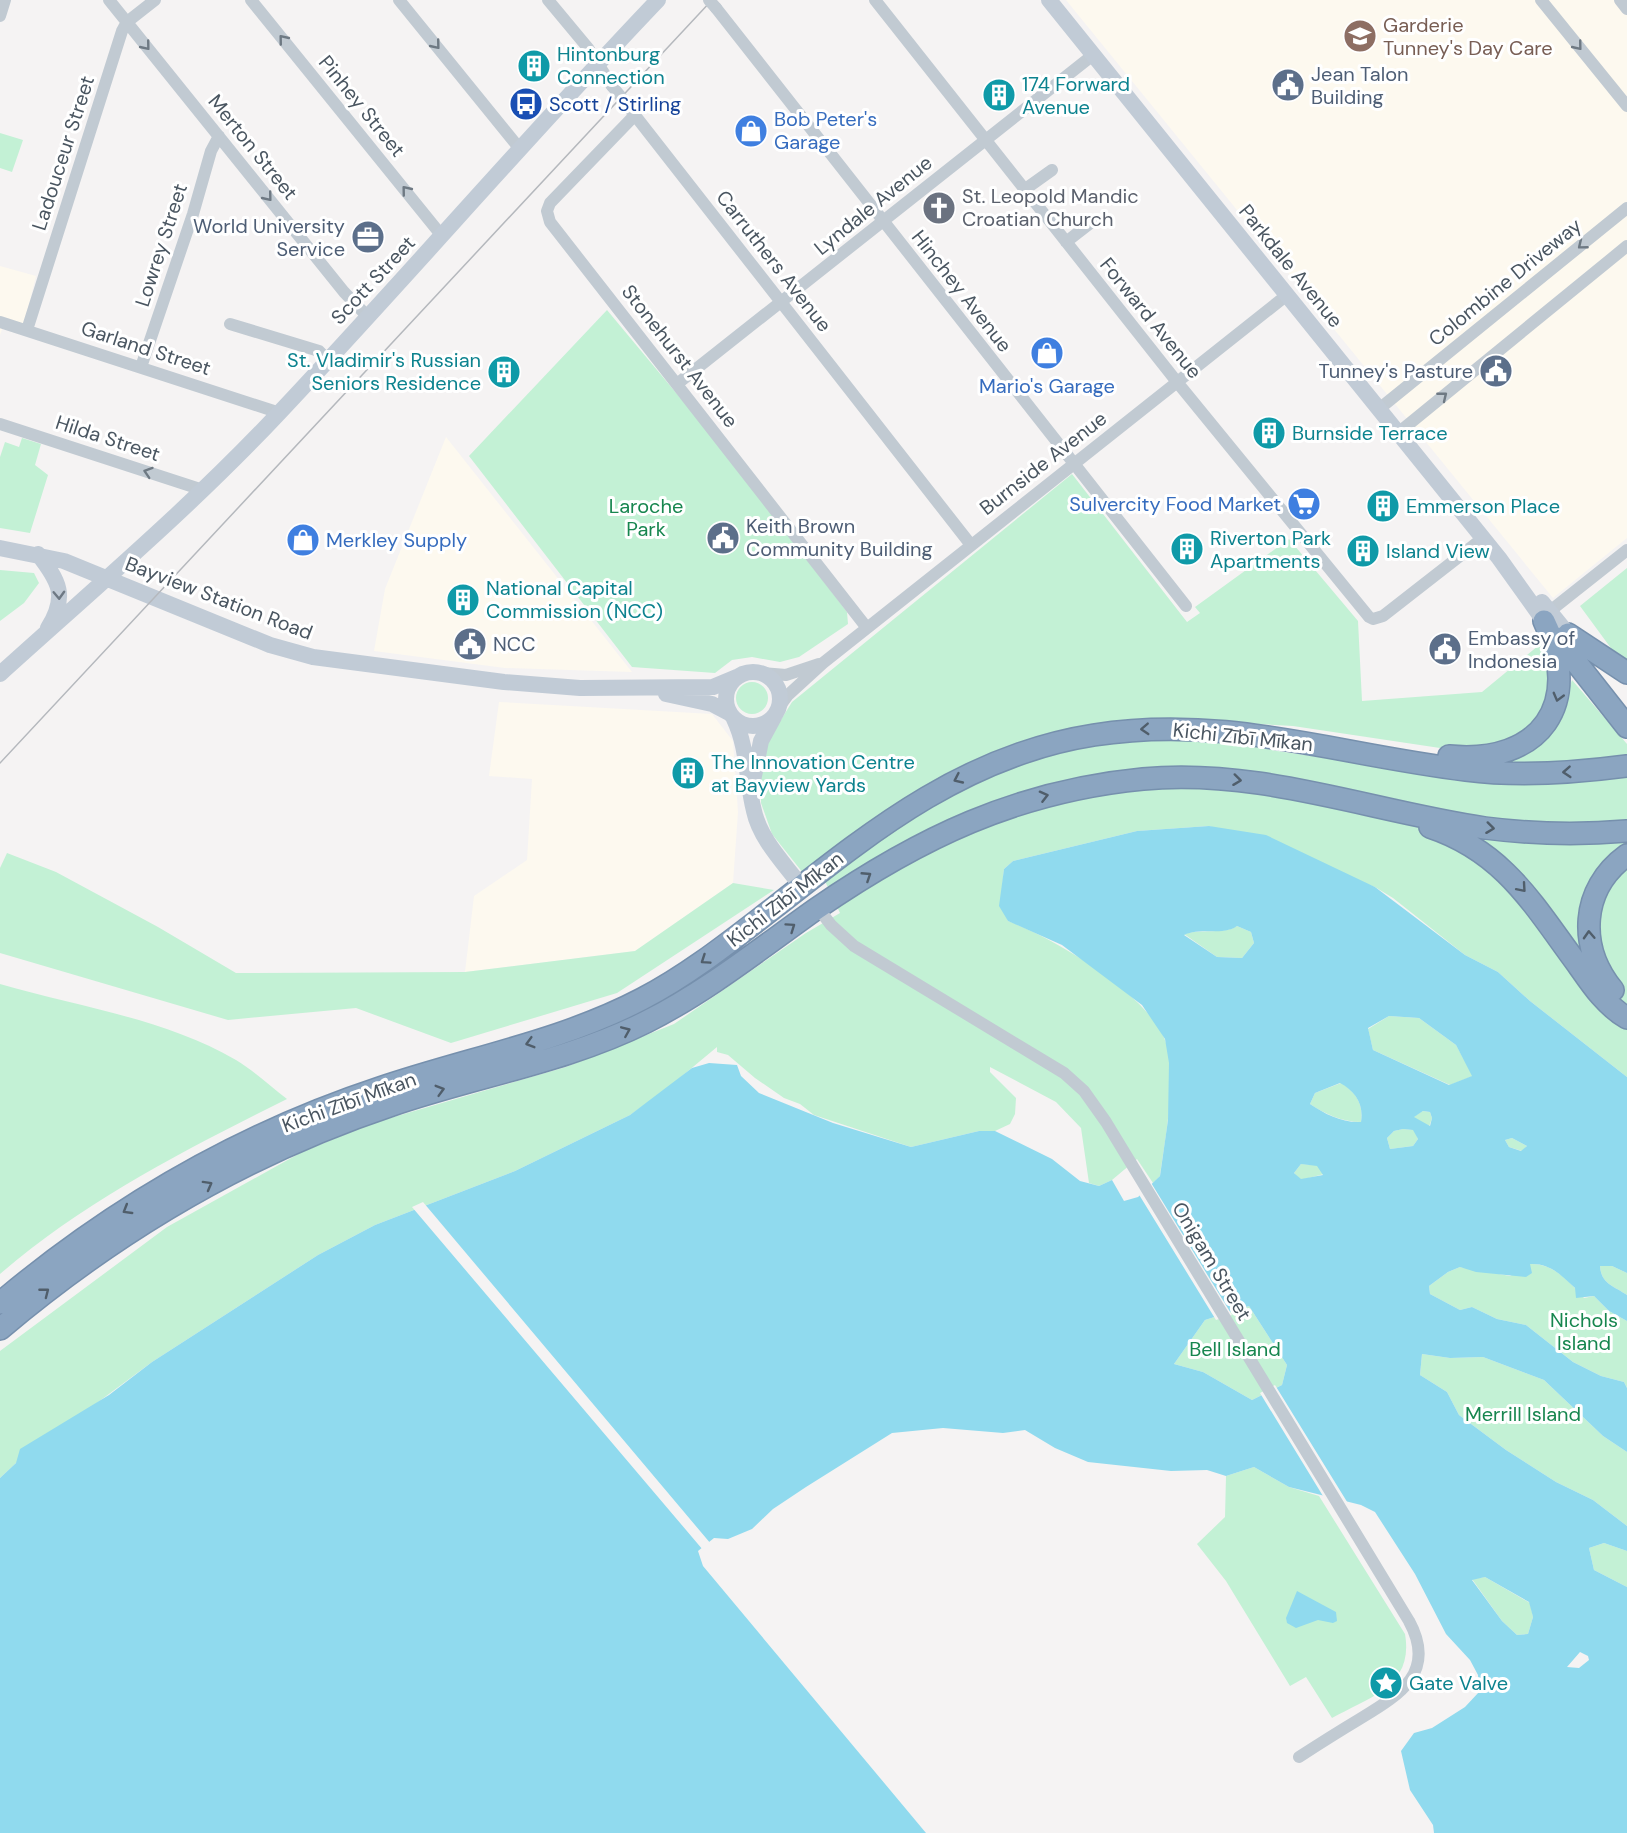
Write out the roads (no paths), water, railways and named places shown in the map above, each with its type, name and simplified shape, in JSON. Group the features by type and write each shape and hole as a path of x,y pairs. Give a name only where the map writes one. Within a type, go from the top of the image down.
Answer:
{"highway":[{"path":"1547,616 1627,727"},
{"path":"1291,739 1459,757 1488,755 1514,748 1542,728 1551,715 1558,698 1560,665 1547,616"},
{"path":"1568,634 1627,673"},
{"path":"1568,634 1627,708"},
{"name":"Kichi Zībī Mīkan","path":"0,1329 75,1269 138,1226 233,1171 379,1098 548,1038 619,1010 684,974 927,795 957,779 1019,753 1092,735 1163,728 1215,730 1291,739 1412,763 1483,772 1553,773 1626,767"},
{"name":"Kichi Zībī Mīkan","path":"0,1302 70,1247 119,1215 200,1166 289,1122 582,1048 643,1024 692,996 890,861 942,832 991,812 1036,798 1102,784 1163,777 1223,778 1300,789 1484,828 1557,834 1627,831"},
{"path":"1300,789 1440,830 1495,861 1528,896 1604,1001 1627,1018"},
{"path":"1627,855 1611,870 1600,886 1592,902 1588,930 1592,955 1598,969 1613,990 1627,1002"},
{"path":"801,886 818,908"}],"main road":[{"name":"Scott Street","path":"0,674 108,579 203,490 280,413 658,0"},
{"name":"Parkdale Avenue","path":"1049,0 1499,558 1547,616 1568,634"},
{"name":"Bayview Station Road","path":"0,548 64,561 270,645 313,657 510,682 641,689 713,687 737,677"},
{"path":"38,554 53,574 60,595 57,613 42,637"},
{"path":"751,792 761,741 776,713 780,694 777,687 762,673 750,672 737,677 727,690 726,703 744,746 753,810 762,833 801,886"},
{"name":"Bayview Station Road","path":"641,689 703,702 732,716"},
{"path":"732,716 753,726 766,723 776,713"}],"street":[{"path":"0,16 5,0"},
{"name":"Merton Street","path":"109,0 344,292 368,317"},
{"path":"127,22 154,0"},
{"name":"Pinhey Street","path":"251,0 442,236"},
{"path":"399,0 519,150"},
{"name":"Carruthers Avenue","path":"548,0 588,48 634,115 971,545"},
{"name":"Forward Avenue","path":"875,0 1177,382 1365,613 1373,619 1383,616 1483,538"},
{"path":"1541,0 1627,106"},
{"path":"1620,0 1627,9"},
{"name":"Hinchey Avenue","path":"712,4 1186,606"},
{"name":"Ladouceur Street","path":"27,330 127,22"},
{"name":"Lyndale Avenue","path":"677,384 1093,55"},
{"name":"Stonehurst Avenue","path":"634,115 552,200 547,212 550,222 867,628"},
{"name":"Lowrey Street","path":"141,366 193,214 211,151 219,136"},
{"path":"1024,190 1052,170"},
{"name":"Colombine Driveway","path":"1379,409 1627,208"},
{"path":"1066,242 1093,221"},
{"path":"1398,433 1627,246"},
{"name":"Burnside Avenue","path":"776,713 793,690 823,663 1287,295"},
{"name":"Garland Street","path":"0,322 280,413"},
{"path":"230,324 319,351 328,360"},
{"name":"Hilda Street","path":"0,424 203,490"},
{"path":"1547,616 1627,550"},
{"name":"Burnside Avenue","path":"762,673 786,675 823,663"},
{"name":"Onigam Street","path":"818,908 838,932 863,952 1064,1073 1084,1091 1414,1630 1419,1655 1417,1668 1407,1686 1397,1696 1299,1757"}],"water":[{"path":"1209,826 1266,835 1375,887 1465,955 1498,972 1530,1001 1627,1077 1627,1273 1612,1266 1600,1266 1606,1281 1627,1295 1627,1321 1609,1311 1594,1296 1576,1298 1575,1288 1565,1279 1555,1271 1537,1264 1530,1264 1532,1273 1526,1277 1476,1272 1460,1267 1448,1272 1429,1286 1430,1294 1460,1310 1472,1307 1497,1319 1526,1325 1573,1362 1601,1376 1624,1382 1627,1388 1627,1452 1603,1436 1544,1380 1483,1357 1450,1358 1422,1354 1420,1375 1447,1392 1459,1415 1506,1450 1556,1482 1593,1500 1627,1526 1627,1551 1604,1543 1589,1548 1594,1570 1627,1587 1627,1833 1434,1833 1433,1825 1410,1790 1401,1751 1414,1733 1432,1728 1465,1707 1479,1692 1478,1675 1470,1660 1446,1634 1415,1574 1375,1512 1361,1505 1289,1487 1254,1467 1226,1476 1207,1470 1171,1471 1088,1462 1055,1448 1025,1430 1003,1433 943,1428 892,1433 773,1509 752,1529 728,1539 714,1538 698,1551 703,1566 926,1833 0,1833 0,1478 16,1463 20,1449 109,1395 152,1362 318,1255 375,1225 515,1171 630,1115 692,1068 709,1063 737,1065 741,1076 759,1093 833,1123 911,1147 979,1131 995,1131 1052,1159 1080,1181 1099,1186 1112,1180 1124,1201 1138,1197 1160,1176 1168,1120 1169,1063 1165,1039 1142,1005 1062,945 1008,921 999,906 1004,869 1013,861 1137,831","holes":["1237,926 1251,932 1254,943 1242,958 1217,957 1184,935 1225,930","1389,1016 1419,1018 1456,1045 1472,1076 1449,1085 1373,1050 1368,1028","1340,1083 1350,1090 1360,1104 1361,1122 1334,1117 1310,1104 1315,1093","1423,1111 1430,1112 1432,1118 1430,1126 1414,1117","1413,1130 1418,1139 1413,1146 1390,1149 1387,1138 1394,1131","1512,1138 1527,1146 1521,1151 1509,1147 1505,1140","1301,1164 1317,1166 1323,1175 1301,1179 1294,1173","1249,1306 1287,1365 1282,1385 1252,1400 1203,1372 1174,1364 1205,1320","1485,1577 1529,1602 1533,1617 1528,1634 1517,1635 1502,1621 1472,1580","1580,1652 1588,1656 1589,1660 1579,1668 1567,1667"]},
{"path":"1297,1591 1336,1612 1337,1621 1333,1623 1318,1620 1296,1628 1287,1623 1286,1618"}],"tram line":[{"path":"0,763 712,0"}],"place":[{"name":"Garderie Tunney's Day Care","path":"1360,36"},
{"name":"Hintonburg Connection","path":"534,66"},
{"name":"Jean Talon Building","path":"1288,85"},
{"name":"174 Forward Avenue","path":"999,95"},
{"name":"Scott / Stirling","path":"526,104"},
{"name":"Bob Peter's Garage","path":"751,131"},
{"name":"St. Leopold Mandic Croatian Church","path":"939,208"},
{"name":"World University Service","path":"368,237"},
{"name":"Mario's Garage","path":"1047,353"},
{"name":"Tunney's Pasture","path":"1496,371"},
{"name":"St. Vladimir's Russian Seniors Residence","path":"504,372"},
{"name":"Burnside Terrace","path":"1269,433"},
{"name":"Sulvercity Food Market","path":"1304,504"},
{"name":"Emmerson Place","path":"1383,506"},
{"name":"Keith Brown Community Building","path":"723,538"},
{"name":"Merkley Supply","path":"303,540"},
{"name":"Riverton Park Apartments","path":"1187,549"},
{"name":"Island View","path":"1363,551"},
{"name":"National Capital Commission (NCC)","path":"463,600"},
{"name":"NCC","path":"470,644"},
{"name":"Embassy of Indonesia","path":"1445,649"},
{"name":"The Innovation Centre at Bayview Yards","path":"688,773"},
{"name":"Gate Valve","path":"1386,1683"}],"park label":[{"name":"Laroche Park","path":"646,518"},
{"name":"Nichols Island","path":"1584,1332"},
{"name":"Bell Island","path":"1235,1349"},
{"name":"Merrill Island","path":"1523,1414"}]}
